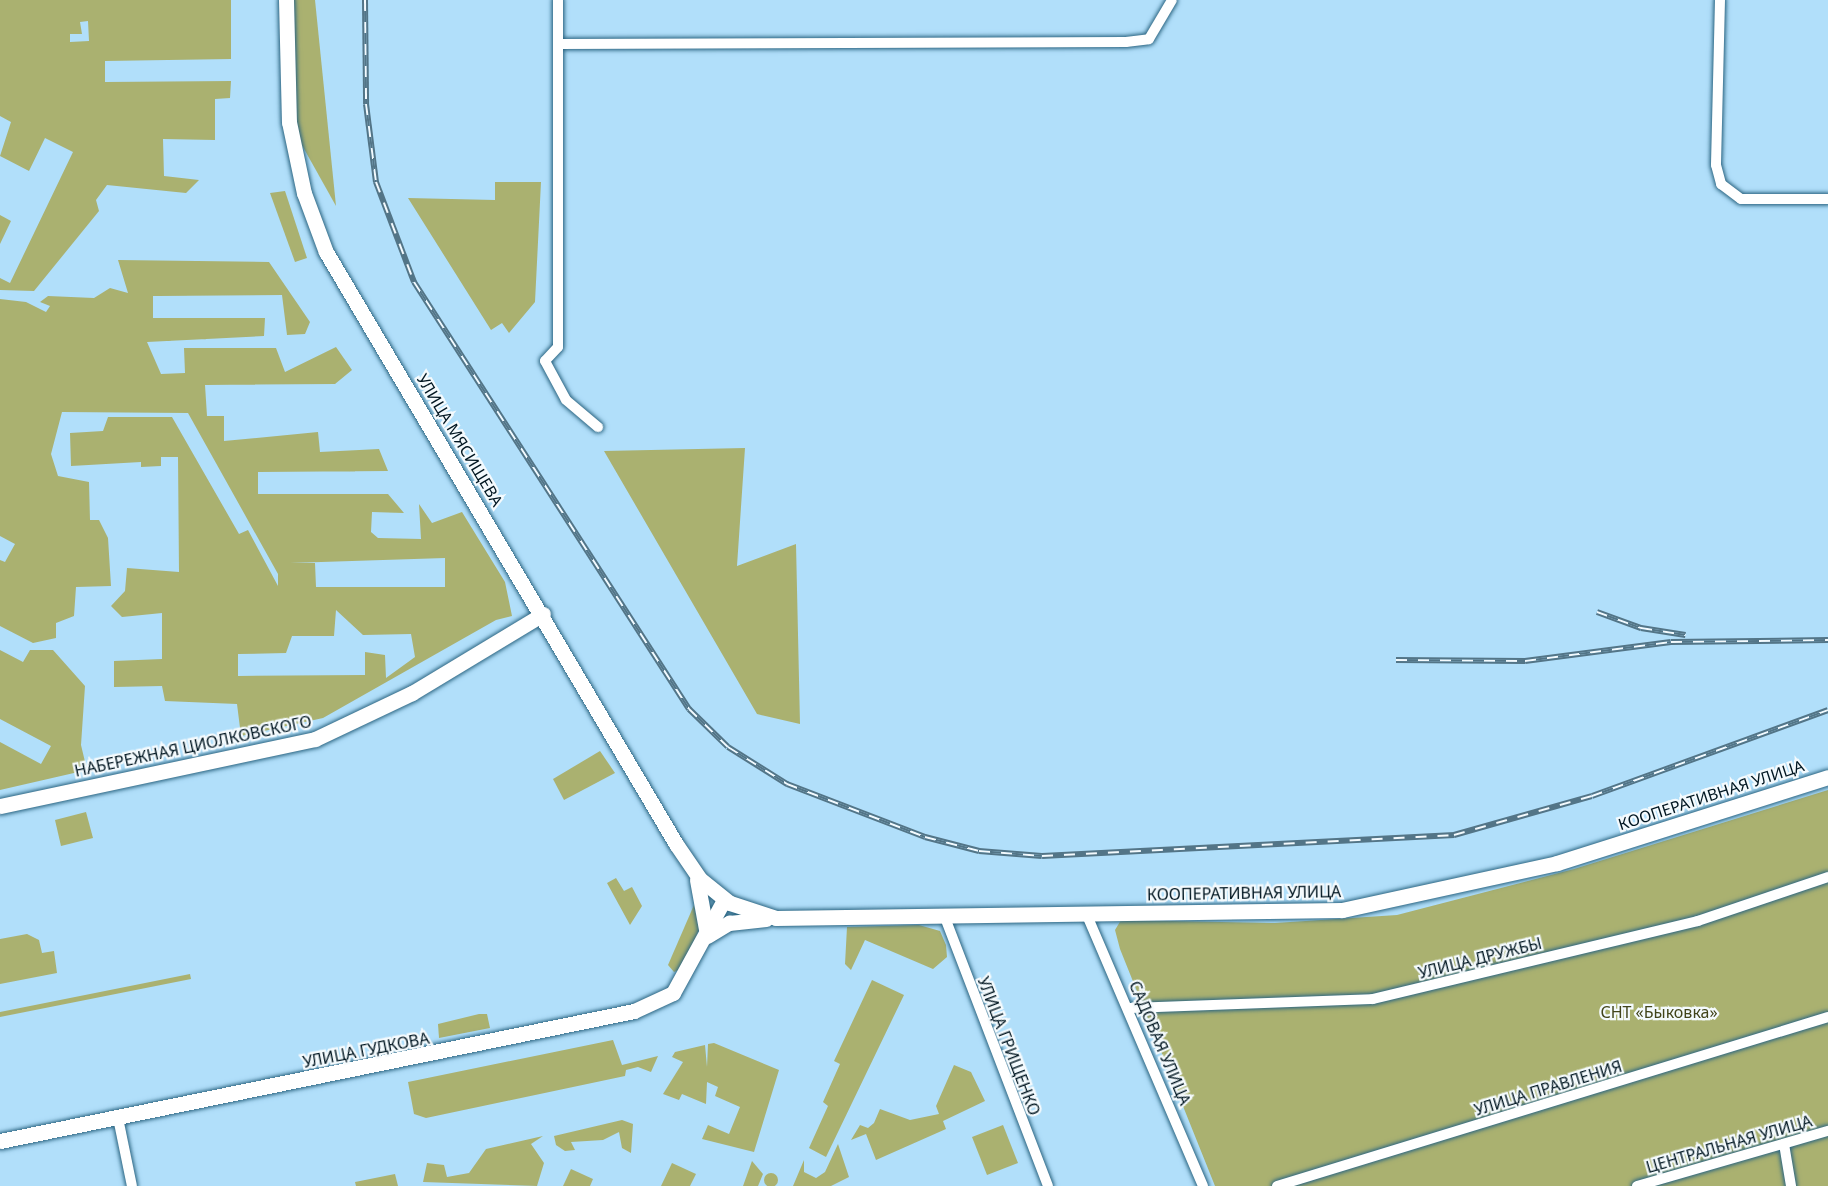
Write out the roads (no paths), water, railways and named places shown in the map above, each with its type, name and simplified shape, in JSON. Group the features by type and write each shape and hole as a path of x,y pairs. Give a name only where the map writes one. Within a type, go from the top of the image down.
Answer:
{"main road":[{"name":"УЛИЦА МЯСИЩЕВА","path":"286,0 289,122 304,193 326,252 693,870"},
{"name":"НАБЕРЕЖНАЯ ЦИОЛКОВСКОГО","path":"0,806 315,739 412,693 543,614"},
{"name":"КООПЕРАТИВНАЯ УЛИЦА","path":"693,870 724,900 776,918 1287,912 1389,904 1557,863 1828,777"},
{"name":"УЛИЦА ГУДКОВА","path":"693,870 706,906 704,938"},
{"name":"УЛИЦА ГУДКОВА","path":"0,1141 634,1011 673,993 724,900"},
{"path":"704,938 729,923 776,918"}],"street":[{"path":"558,0 558,347 546,361 566,400 598,427"},
{"path":"558,44 1126,42 1149,39 1172,0"},
{"path":"1720,0 1716,165 1721,184 1741,199 1828,199"},
{"name":"УЛИЦА ДРУЖБЫ","path":"1129,1008 1373,999 1698,921 1828,877"},
{"name":"САДОВАЯ УЛИЦА","path":"1086,913 1129,1008 1203,1186"},
{"name":"УЛИЦА ГРИЩЕНКО","path":"944,915 1048,1186"},
{"name":"УЛИЦА ПРАВЛЕНИЯ","path":"1277,1186 1828,1017"},
{"path":"118,1118 132,1186"},
{"name":"ЦЕНТРАЛЬНАЯ УЛИЦА","path":"1637,1186 1658,1183 1828,1131"},
{"path":"1784,1144 1791,1186"}],"railway":[{"path":"365,0 366,104 376,182 414,282 689,709 728,747 787,784 925,837 979,851 1042,856 1454,835 1592,796 1828,710"},
{"path":"1597,612 1641,628 1685,635"},
{"path":"1396,660 1525,661 1671,642 1828,640"}],"park label":[{"name":"СНТ «Быковка»","path":"1659,1012"}]}
